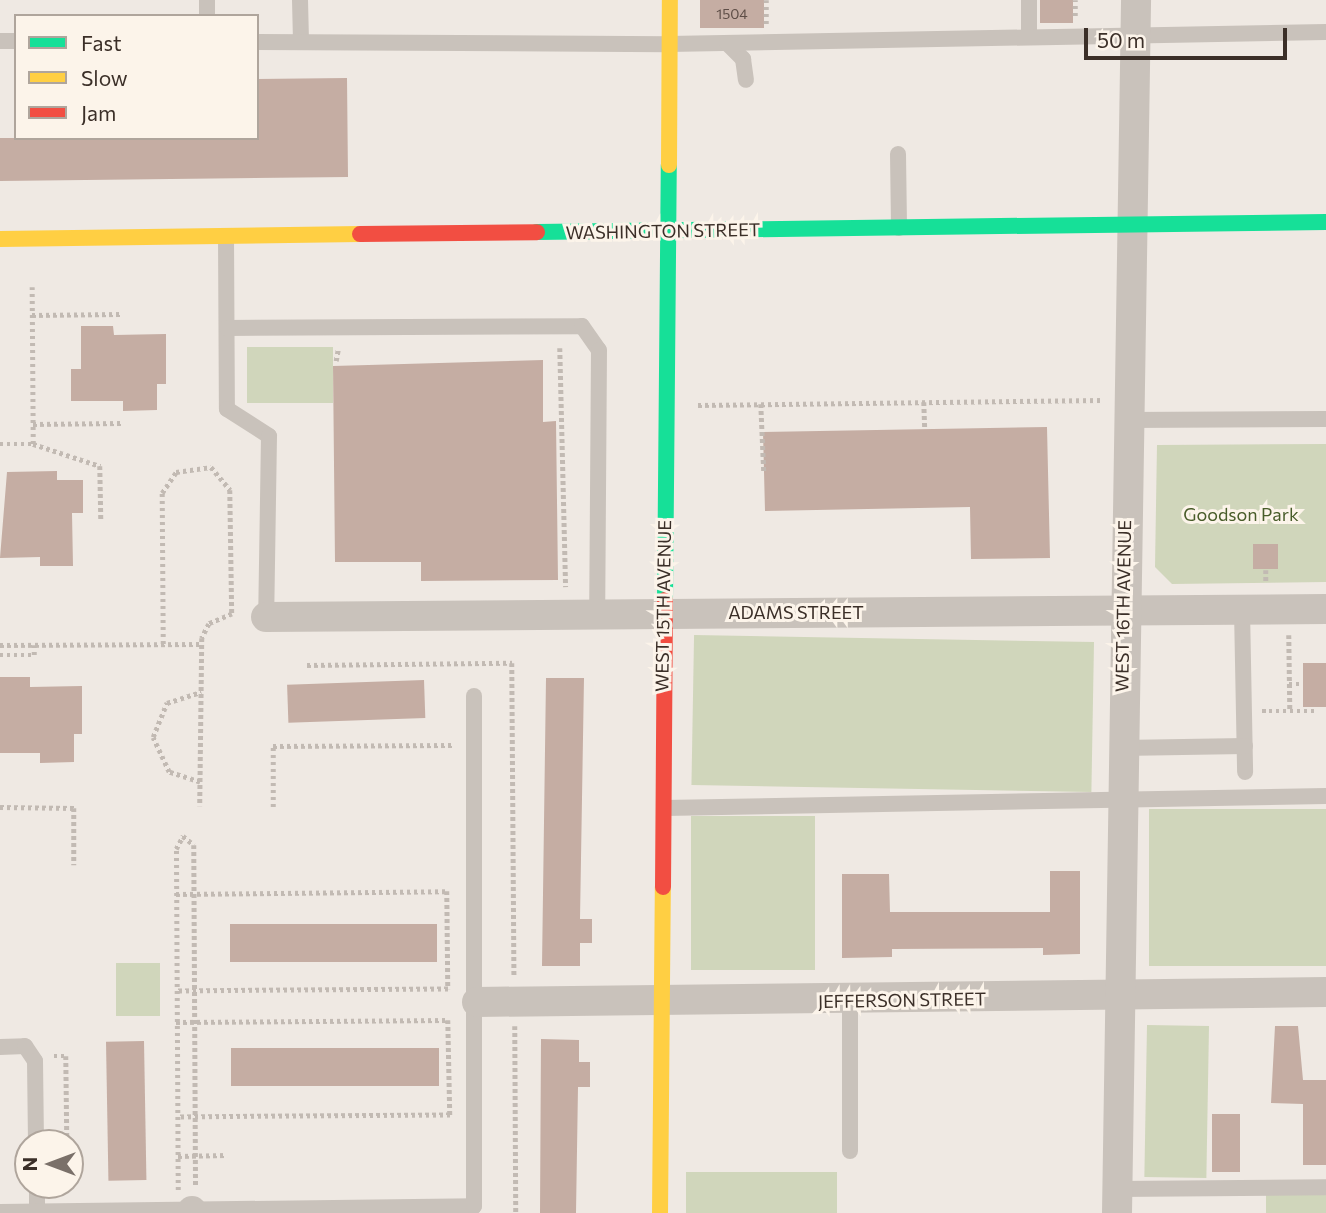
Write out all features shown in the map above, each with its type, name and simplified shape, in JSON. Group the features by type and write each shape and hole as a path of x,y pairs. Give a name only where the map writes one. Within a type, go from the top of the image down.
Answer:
{"street":[{"name":"WEST 15TH AVENUE","path":"660,1213 662,612 670,0"},
{"name":"WEST 16TH AVENUE","path":"1117,1201 1122,612 1136,0"},
{"name":"WASHINGTON STREET","path":"0,239 1326,222"},
{"name":"ADAMS STREET","path":"266,617 597,612 1122,612 1326,609"},
{"name":"JEFFERSON STREET","path":"477,1002 850,1001 1326,992"}],"lane":[{"path":"300,0 301,42"},
{"path":"1029,0 1029,36"},
{"path":"259,42 669,44 1135,33 1326,32"},
{"path":"727,43 743,59 746,80"},
{"path":"898,154 899,228"},
{"path":"226,237 227,409 270,436 266,617"},
{"path":"227,328 582,326 599,350 597,612"},
{"path":"1127,420 1326,419"},
{"path":"1242,610 1245,772"},
{"path":"0,1212 192,1203 474,1206 477,1002 474,696"},
{"path":"1121,748 1245,747"},
{"path":"661,808 1120,802 1326,796"},
{"path":"850,1001 850,1151"},
{"path":"0,1047 25,1046 32,1056 35,1129"},
{"path":"1117,1201 1326,1187"}],"path":[{"path":"32,287 33,444"},
{"path":"32,315 120,314"},
{"path":"550,348 563,348 566,588"},
{"path":"336,361 336,350 349,350"},
{"path":"691,405 1103,400"},
{"path":"924,402 925,429"},
{"path":"761,404 764,472"},
{"path":"33,424 121,423"},
{"path":"0,444 33,444 100,467 100,519"},
{"path":"163,644 160,501 169,477 195,465 218,470 230,490 232,614 209,624 201,644 200,806"},
{"path":"1266,570 1266,587"},
{"path":"1289,634 1290,711"},
{"path":"0,645 201,644"},
{"path":"0,655 34,655 34,645"},
{"path":"1289,684 1303,684"},
{"path":"200,782 169,772 153,737 167,703 201,691"},
{"path":"1244,712 1317,711"},
{"path":"273,807 273,746 475,744"},
{"path":"0,807 74,808 74,864"},
{"path":"183,836 194,845 194,893 196,1155 192,1203 178,1195 176,849 183,836"},
{"path":"176,894 447,891 448,989 176,991"},
{"path":"176,1022 448,1020 450,1115 177,1116"},
{"path":"515,1022 516,1213"},
{"path":"32,1056 66,1056 67,1129"},
{"path":"178,1156 227,1155"}],"green space":[{"path":"247,347 333,347 333,403 247,403"},
{"name":"Goodson Park","path":"1326,444 1326,582 1172,584 1155,567 1157,445"},
{"path":"694,635 1094,642 1091,792 691,785"},
{"path":"1149,809 1326,809 1326,966 1149,966"},
{"path":"691,816 815,816 815,970 691,970"},
{"path":"116,963 160,963 160,1016 116,1016"},
{"path":"1147,1025 1209,1026 1206,1178 1144,1177"},
{"path":"686,1172 837,1172 837,1213 686,1213"},
{"path":"1266,1195 1326,1195 1326,1213 1266,1213"}],"building":[{"path":"700,0 764,0 764,28 700,28"},
{"path":"1040,0 1073,0 1073,23 1040,23"},
{"path":"347,78 348,177 0,181 0,138 259,140 259,79"},
{"path":"81,326 113,326 114,335 166,334 166,384 157,384 157,410 123,411 123,401 71,401 71,369 81,369"},
{"path":"543,360 543,422 556,421 558,580 421,581 421,562 335,562 333,366"},
{"path":"1047,427 1050,558 971,559 970,507 765,511 763,432"},
{"path":"57,471 57,480 83,480 83,513 72,513 73,566 40,566 40,557 0,558 7,472"},
{"path":"1253,544 1278,544 1278,569 1253,569"},
{"path":"1303,663 1326,663 1326,707 1303,707"},
{"path":"0,677 30,677 30,687 82,686 82,734 74,734 74,762 40,763 40,753 0,753"},
{"path":"546,678 584,678 580,919 592,919 592,943 580,943 580,966 542,966"},
{"path":"424,680 425,718 288,723 287,685"},
{"path":"1050,871 1080,871 1080,954 1043,955 1043,948 892,949 892,957 842,958 842,874 889,874 890,912 1050,912"},
{"path":"230,924 437,924 437,962 230,962"},
{"path":"1275,1026 1298,1026 1303,1080 1326,1080 1326,1165 1303,1165 1303,1104 1271,1103"},
{"path":"541,1039 579,1040 579,1062 590,1062 590,1087 578,1087 576,1213 540,1213"},
{"path":"144,1041 146,1180 108,1181 106,1042"},
{"path":"231,1048 439,1048 439,1086 231,1086"},
{"path":"1212,1114 1240,1114 1240,1172 1212,1172"}],"traffic: fast":[{"path":"665,600 669,165"},
{"path":"537,232 1326,222"}],"traffic: slow":[{"path":"669,165 670,0"},
{"path":"0,239 360,234"},
{"path":"660,1213 663,887"}],"traffic: jam":[{"path":"360,234 537,232"},
{"path":"663,887 665,600"}]}
